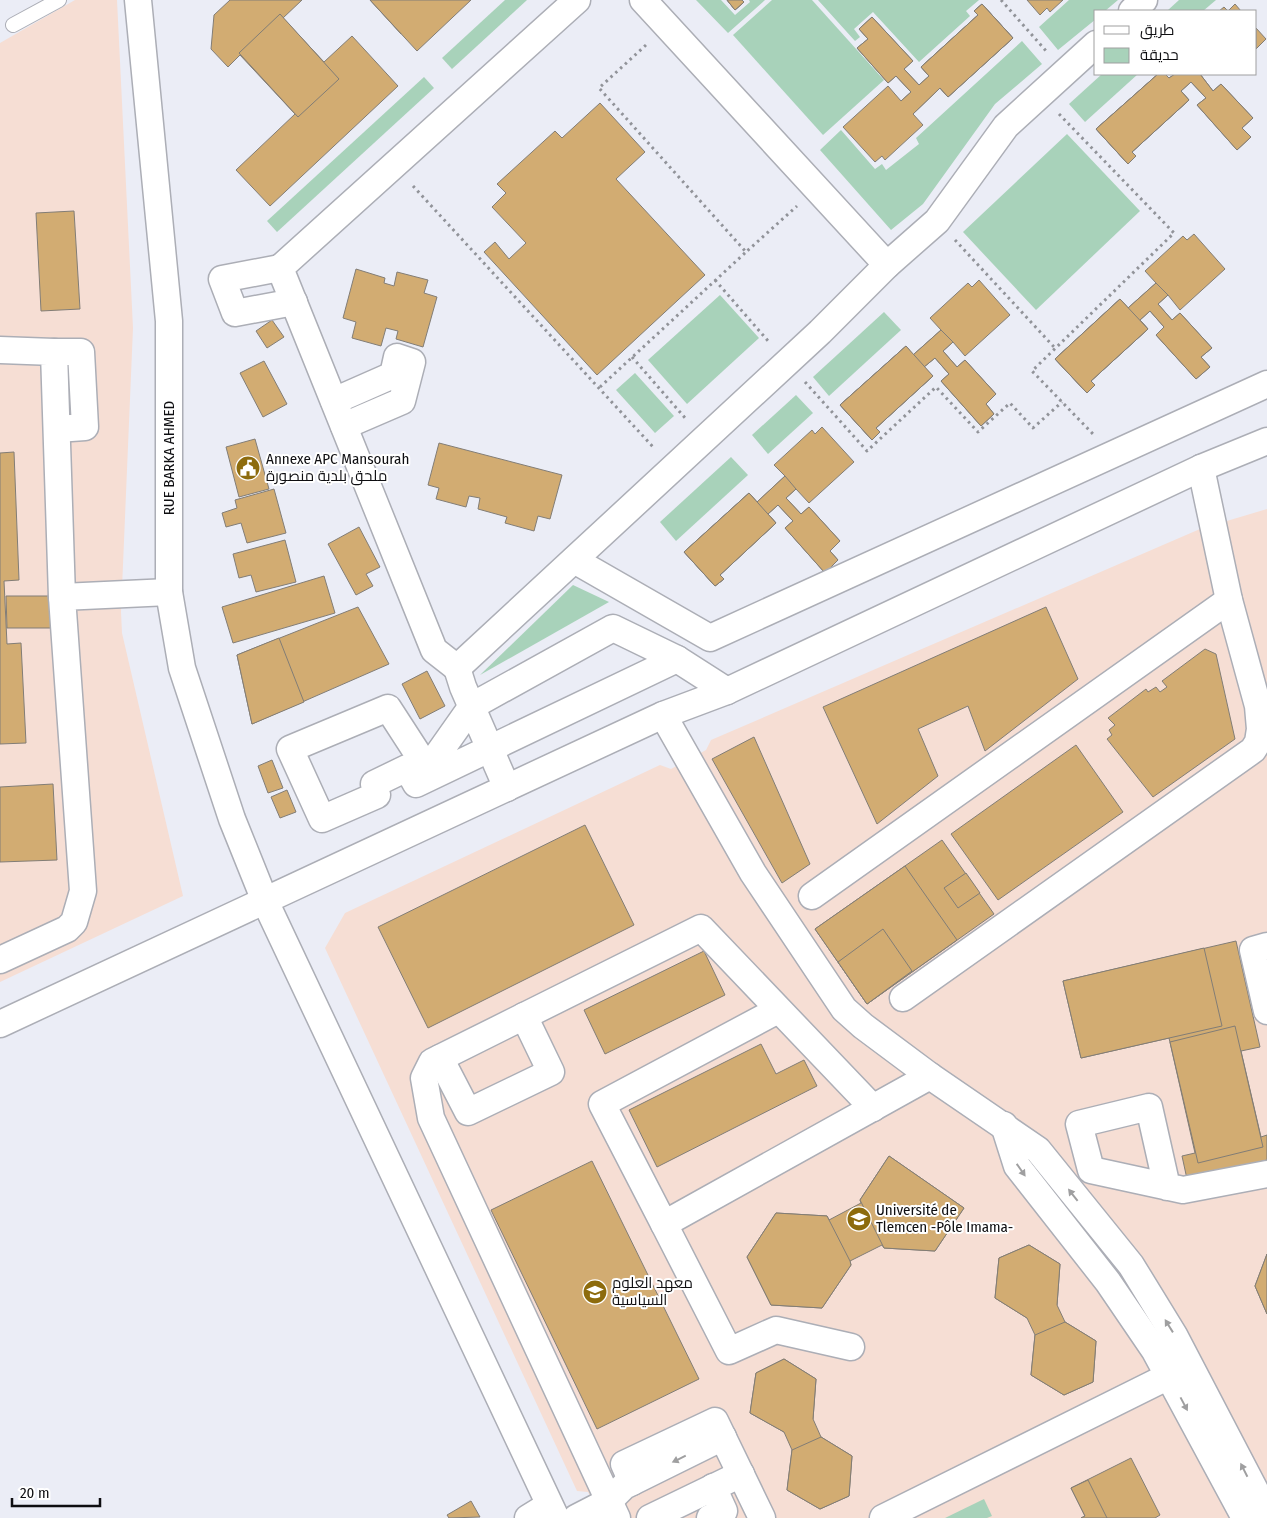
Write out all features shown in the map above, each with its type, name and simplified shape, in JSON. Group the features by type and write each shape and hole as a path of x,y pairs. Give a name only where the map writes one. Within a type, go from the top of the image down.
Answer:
{"street":[{"name":"RUE BARKA AHMED","path":"138,0 168,321 169,592 182,668 232,819 265,901 552,1511"},
{"path":"294,302 235,313 222,279 280,268 577,0"},
{"path":"643,0 887,265"},
{"path":"1133,10 1144,0"},
{"path":"457,668 787,363 887,265 937,221 1006,126 1094,46"},
{"path":"280,268 434,650 457,668 506,788"},
{"path":"0,350 81,352 85,427 56,429 62,597 83,891 74,922 67,929 0,960"},
{"path":"334,401 393,375 397,356 412,362 402,402 344,426"},
{"path":"574,560 710,638 1267,384"},
{"path":"0,1024 662,715 728,691 1201,468 1267,441"},
{"path":"903,998 1253,750 1258,742 1260,729 1258,706 1230,600 1201,468"},
{"path":"62,597 169,592"},
{"path":"812,896 1230,600"},
{"path":"416,784 472,706 613,628 677,659 728,691"},
{"path":"416,784 677,659"},
{"path":"433,822 416,784 406,768 374,784 377,795 322,819 290,749 388,708 423,762 436,757"},
{"path":"662,715 753,873 844,1009 863,1026 930,1076 1004,1125 1017,1166 1108,1282 1154,1351 1179,1370 1267,1513"},
{"path":"613,1509 430,1118 424,1078 432,1062 701,928 874,1108"},
{"path":"1267,946 1253,950 1267,1011"},
{"path":"778,1010 602,1104 729,1351 776,1330 851,1347"},
{"path":"440,1058 468,1112 551,1072 524,1016"},
{"path":"664,1224 930,1076"},
{"path":"1168,1187 1183,1190 1267,1174"},
{"path":"883,1518 1179,1370"},
{"path":"1179,1370 1245,1518"},
{"path":"613,1509 624,1486 723,1437 762,1518"},
{"path":"650,1518 741,1474"},
{"path":"710,1518 724,1511 713,1487"},
{"path":"576,1518 613,1509 632,1518"},
{"path":"528,1518 552,1511"}],"lane":[{"path":"13,25 35,6 59,0"}],"path":[{"path":"1001,0 1065,72"},
{"path":"667,26 599,88 746,252"},
{"path":"1041,94 1174,233 1032,371 1112,454"},
{"path":"394,165 673,468"},
{"path":"599,388 715,280 817,189"},
{"path":"937,221 1055,348"},
{"path":"715,280 867,451 936,387 978,432 1010,403 1033,428 1062,402"},
{"path":"632,358 704,440"}],"shaded area":[{"path":"75,0 117,0 133,328 121,612 122,633 183,896 0,982 0,43"},
{"name":"Université de Tlemcen -Pôle Imama-","path":"1267,509 1267,1518 600,1518 588,1492 577,1491 325,948 345,913 660,765 671,769 706,750 711,740 1200,529"}],"green space":[{"path":"505,0 527,0 452,69 442,58"},
{"path":"696,0 721,0 735,15 750,2 749,0 765,0 728,33"},
{"path":"772,0 812,0 884,80 823,135 733,35"},
{"path":"818,0 979,0 966,11 970,16 919,62 873,12 854,29 860,37 855,41"},
{"path":"1069,0 1118,0 1106,10 1094,10 1094,21 1058,50 1039,27"},
{"path":"1179,0 1216,0 1204,10 1168,10"},
{"path":"1022,41 1042,64 995,104 923,204 891,230 820,150 841,130 875,169 882,164 886,170 919,144 916,138"},
{"path":"1101,75 1137,75 1085,122 1069,104"},
{"path":"424,77 434,88 277,232 267,221"},
{"path":"1067,134 1140,211 1036,310 963,232"},
{"path":"720,295 759,338 687,404 648,360"},
{"path":"884,312 901,330 829,396 813,377"},
{"path":"635,373 674,416 655,433 616,390"},
{"path":"796,395 813,413 768,454 752,435"},
{"path":"731,457 748,475 676,541 660,522"},
{"path":"573,585 609,602 480,675"},
{"path":"984,1499 992,1516 987,1518 945,1518"}],"building":[{"path":"230,0 302,0 283,18 324,62 352,36 398,86 270,206 236,170 295,114 240,55 228,67 211,49 214,15"},
{"path":"370,0 437,0 401,34"},
{"path":"370,0 471,0 417,51"},
{"path":"727,0 742,0 744,2 735,10"},
{"path":"727,0 742,0 744,2 735,10"},
{"path":"727,0 742,0 744,2 735,10"},
{"path":"1027,0 1063,0 1050,12 1047,8 1040,15"},
{"path":"982,4 1013,38 948,97 921,67 978,15 974,11"},
{"path":"982,4 1013,38 948,97 940,88 913,114 901,101 911,92 896,76 888,83 857,48 868,39 859,29 872,17 913,61 904,69 919,85 929,76 921,67 978,15 974,11"},
{"path":"982,4 1013,38 948,97 940,88 913,114 923,125 885,160 882,156 875,162 843,127 888,86 901,101 911,92 896,76 888,83 857,48 868,39 859,29 872,17 913,61 904,69 919,85 929,76 921,67 978,15 974,11"},
{"path":"1235,4 1240,10 1229,10"},
{"path":"280,14 339,79 298,117 239,53"},
{"path":"1257,29 1266,39 1257,48"},
{"path":"1157,75 1166,75 1189,100 1132,152 1136,156 1128,164 1096,129"},
{"path":"1157,75 1166,75 1169,78 1174,75 1201,75 1213,91 1221,84 1253,118 1242,128 1251,137 1237,150 1197,105 1206,98 1191,82 1181,91 1189,100 1132,152 1136,156 1128,164 1096,129"},
{"path":"1157,75 1166,75 1169,78 1174,75 1201,75 1213,91 1221,84 1253,118 1242,128 1251,137 1237,150 1197,105 1206,98 1191,82 1181,91 1189,100 1132,152 1136,156 1128,164 1096,129"},
{"path":"600,103 645,152 616,179 705,275 597,375 484,252 495,242 509,259 526,243 492,207 506,193 497,184 555,131 562,138"},
{"path":"74,211 80,309 41,311 36,213"},
{"path":"1194,234 1225,269 1180,310 1168,295 1158,304 1172,320 1180,313 1212,348 1201,357 1210,367 1196,379 1156,335 1164,327 1150,311 1140,320 1148,329 1091,381 1095,385 1087,393 1055,359 1120,299 1128,308 1156,283 1145,271 1183,236 1187,240"},
{"path":"356,269 385,278 384,283 394,286 397,272 428,280 424,293 437,297 423,347 396,339 398,331 386,328 381,346 352,338 356,322 343,318"},
{"path":"979,280 1010,315 965,356 953,342 943,351 957,367 965,360 996,394 986,404 994,414 981,426 941,381 949,374 935,358 924,367 933,376 876,428 880,432 872,440 840,405 906,346 913,355 941,330 930,318 968,283 972,287"},
{"path":"1156,283 1168,295 1158,304 1172,320 1180,313 1212,348 1201,357 1210,367 1196,379 1156,335 1164,327 1150,311 1140,320 1148,329 1091,381 1095,385 1087,393 1055,359 1120,299 1128,308"},
{"path":"1120,299 1148,329 1091,381 1095,385 1087,393 1055,359"},
{"path":"272,320 284,337 267,348 256,331"},
{"path":"941,330 953,342 943,351 957,367 965,360 996,394 986,404 994,414 981,426 941,381 949,374 935,358 924,367 933,376 876,428 880,432 872,440 840,405 906,346 913,355"},
{"path":"906,346 933,376 876,428 880,432 872,440 840,405"},
{"path":"264,361 287,404 263,417 240,373"},
{"path":"822,427 854,462 809,503 796,489 786,498 801,514 809,507 840,541 830,551 838,560 825,573 785,528 793,521 778,505 768,514 776,523 720,575 724,579 715,586 684,552 749,493 757,502 785,476 774,465 812,430 815,434"},
{"path":"255,439 269,489 239,497 226,447"},
{"path":"439,443 562,475 550,519 538,516 534,531 505,523 507,517 478,509 480,498 469,496 466,507 436,499 439,488 428,485"},
{"path":"14,452 19,580 4,581 7,644 21,643 26,743 0,744 0,453"},
{"path":"785,476 796,489 786,498 801,514 809,507 840,541 830,551 838,560 825,573 785,528 793,521 778,505 768,514 776,523 720,575 724,579 715,586 684,552 749,493 757,502"},
{"path":"274,489 286,533 247,543 241,523 226,527 222,513 237,508 235,500"},
{"path":"749,493 776,523 720,575 724,579 715,586 684,552"},
{"path":"359,527 380,567 366,574 373,586 356,595 328,544"},
{"path":"285,540 296,582 256,592 251,575 239,578 233,554"},
{"path":"324,576 335,613 233,643 222,607"},
{"path":"6,596 52,596 53,628 7,628"},
{"path":"358,607 389,664 252,724 237,655"},
{"path":"1046,607 1078,679 985,751 968,706 918,729 938,776 877,824 823,707"},
{"path":"279,638 304,702 252,724 237,655"},
{"path":"1205,649 1216,654 1235,739 1153,797 1107,739 1112,735 1109,730 1115,725 1108,718 1146,689 1148,692 1156,687 1160,692 1167,687 1162,681"},
{"path":"427,671 445,706 420,719 402,684"},
{"path":"754,737 810,864 782,883 712,759"},
{"path":"1076,745 1123,812 998,900 951,834"},
{"path":"272,760 283,788 268,793 258,766"},
{"path":"53,784 57,860 0,862 0,787"},
{"path":"287,790 296,812 280,818 271,797"},
{"path":"585,825 634,925 428,1028 378,927"},
{"path":"942,840 994,914 867,1004 815,929"},
{"path":"905,866 957,940 867,1004 815,929"},
{"path":"966,873 980,893 958,908 944,888"},
{"path":"883,929 912,971 867,1004 838,962"},
{"path":"1236,941 1260,1047 1241,1051 1261,1137 1267,1135 1267,1160 1187,1179 1182,1156 1195,1153 1169,1038 1081,1058 1063,981"},
{"path":"1204,948 1222,1026 1081,1058 1063,981"},
{"path":"704,951 725,995 605,1054 584,1010"},
{"path":"1235,1026 1263,1147 1198,1163 1170,1042"},
{"path":"761,1044 776,1074 804,1060 817,1086 657,1167 629,1110"},
{"path":"889,1156 964,1208 935,1251 884,1248 882,1245 850,1261 851,1265 822,1308 771,1305 747,1257 776,1213 827,1216 829,1220 861,1203 860,1200"},
{"path":"889,1156 964,1208 935,1251 884,1248 860,1200"},
{"path":"592,1161 699,1379 597,1429 491,1210"},
{"path":"776,1213 827,1216 850,1261 851,1265 822,1308 771,1305 747,1257"},
{"path":"1029,1245 1060,1264 1057,1305 1027,1318 995,1298 999,1258"},
{"path":"1029,1245 1060,1264 1057,1305 1065,1322 1096,1341 1093,1382 1064,1395 1031,1375 1035,1335 1027,1318 995,1298 999,1258"},
{"path":"1267,1254 1267,1314 1255,1286"},
{"path":"1267,1254 1267,1314 1255,1286"},
{"path":"1065,1322 1096,1341 1093,1382 1064,1395 1031,1375 1035,1335"},
{"path":"784,1359 816,1379 813,1419 784,1432 750,1413 756,1373"},
{"path":"784,1359 816,1379 813,1419 821,1437 852,1456 849,1496 820,1509 787,1490 792,1450 784,1432 750,1413 756,1373"},
{"path":"821,1437 852,1456 849,1496 820,1509 787,1490 792,1450"},
{"path":"1131,1458 1160,1515 1155,1518 1081,1518 1085,1516 1071,1488"},
{"path":"1088,1480 1107,1518 1081,1518 1085,1516 1071,1488"},
{"path":"471,1501 480,1517 449,1518 447,1515"}],"place":[{"name":"Annexe APC Mansourah ملحق بلدية منصورة","path":"248,468"},
{"name":"Université de Tlemcen -Pôle Imama-","path":"859,1219"},
{"name":"معهد العلوم السياسية","path":"595,1292"}]}
